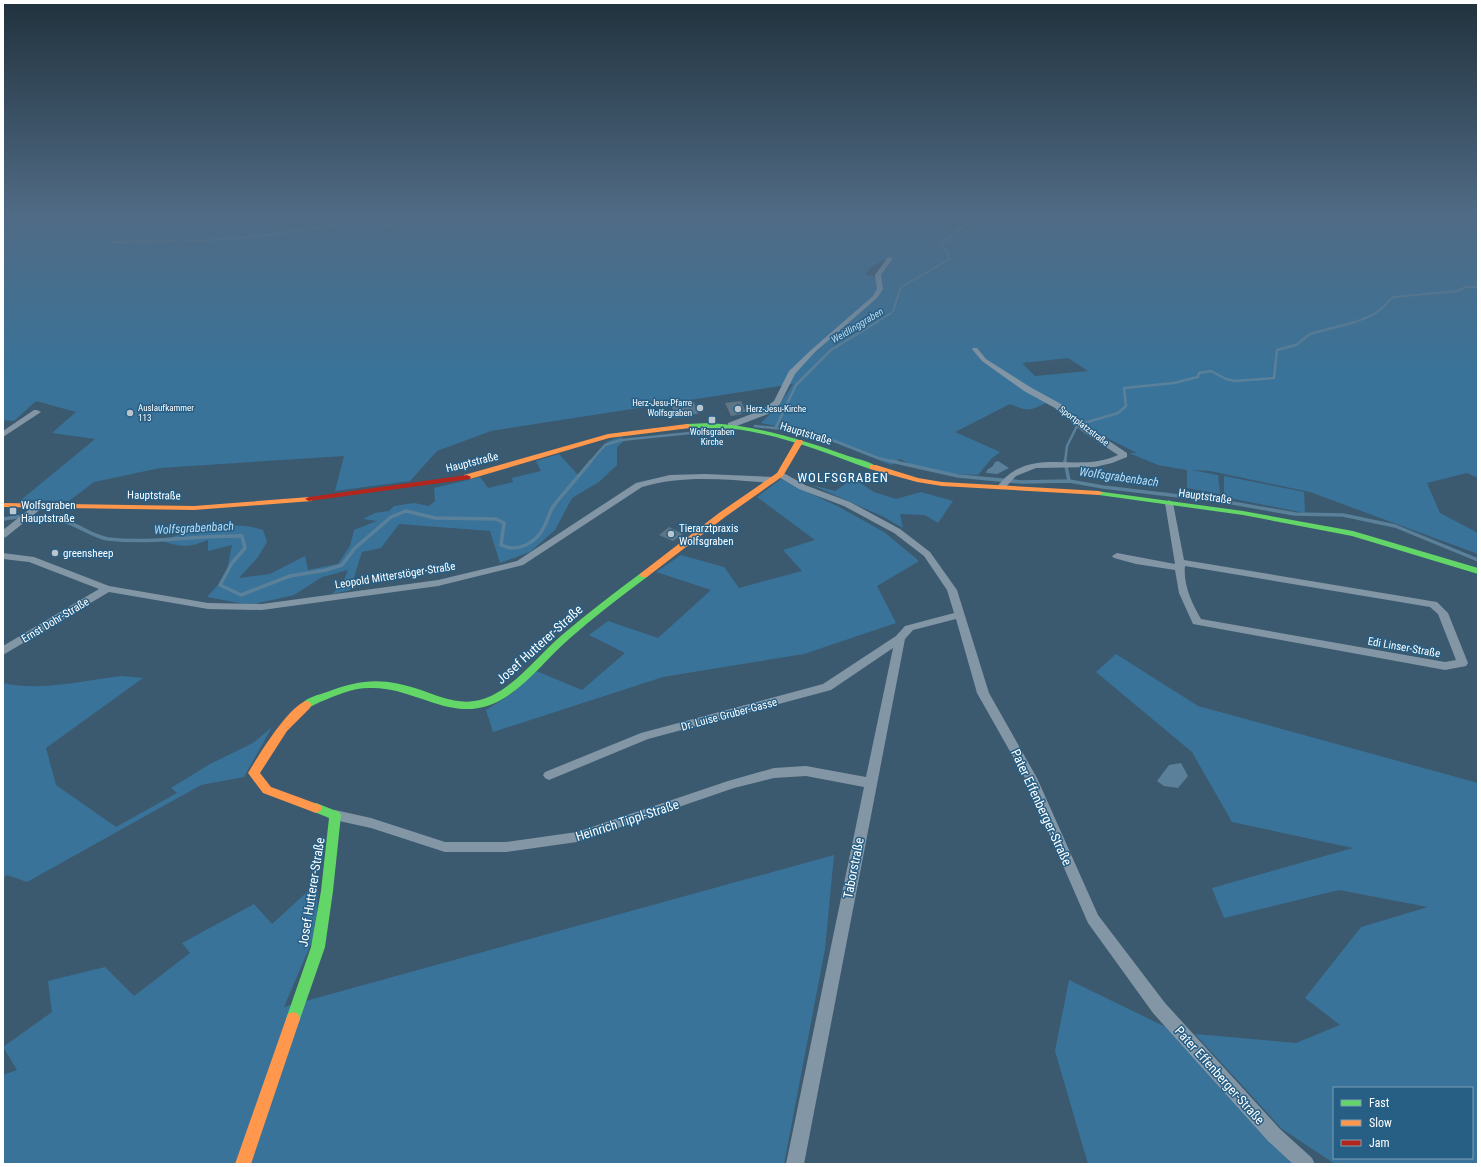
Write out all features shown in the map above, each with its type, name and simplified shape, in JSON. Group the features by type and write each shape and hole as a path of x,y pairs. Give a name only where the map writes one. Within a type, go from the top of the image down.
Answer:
{"main road":[{"name":"Hauptstraße","path":"3,506 194,508 300,500 463,478 608,436 696,425 731,426 799,442 881,470 917,480 942,484 1003,485 1088,491 1251,514 1353,534 1478,571"},
{"name":"Josef Hutterer-Straße","path":"243,1164 318,947 327,891 335,815 267,790 254,773 273,740 291,718 309,704 354,685 375,684 394,686 458,705 472,706 485,703 512,688 548,652 587,618 722,514 777,477 799,442"}],"street":[{"path":"731,426 765,412 777,402 792,373 814,351 875,297 880,289 878,275 883,268"},
{"name":"Sportplatzstraße","path":"975,349 984,360 1027,389 1058,406 1085,429 1124,454 1107,462 1072,466 1047,464 1018,472 1012,475 1003,485"},
{"path":"3,435 37,412"},
{"name":"Leopold Mitterstöger-Straße","path":"3,556 31,559 107,589 208,606 234,608 262,607 438,583 520,564 639,485 650,480 665,478 777,477"},
{"name":"Pater Effenberger-Straße","path":"777,477 847,504 897,530 927,554 952,590 983,694 1031,778 1093,919 1159,1008 1274,1135 1306,1164"},
{"name":"Edi Linser-Straße","path":"1117,556 1136,561 1179,565 1433,604 1443,613 1462,663 1445,666 1197,622 1187,605 1179,565 1169,503"},
{"path":"3,534 39,506"},
{"name":"Ernst Dohr-Straße","path":"3,651 107,589"},
{"path":"900,638 909,628 960,615"},
{"name":"Dr. Luise Gruber-Gasse","path":"550,775 645,736 827,687 900,638"},
{"name":"Taborstraße","path":"795,1164 900,638"},
{"name":"Heinrich Tippl-Straße","path":"335,815 371,823 445,847 506,847 578,837 732,784 774,773 806,771 870,783"}],"shaded area":[{"path":"3,268 871,268 865,274 875,277 879,275 883,268 1478,268 1478,478 1467,473 1427,483 1440,513 1478,533 1478,554 1310,492 1210,471 1191,470 1218,475 1220,494 1187,488 1187,470 1158,465 1129,453 1137,453 1099,434 1048,402 1033,409 1025,409 1010,404 955,432 1000,452 991,459 978,475 928,470 900,459 891,465 810,433 761,423 780,404 793,384 491,431 437,451 410,481 335,491 344,456 160,468 94,482 69,501 21,500 95,439 52,433 76,412 36,401 14,421 3,420","holes":["1068,358 1088,371 1035,376 1022,363"]},
{"path":"621,437 624,441 617,447 617,465 599,482 572,498 555,530 530,552 500,563 490,531 399,524 381,548 362,552 350,590 332,594 343,583 348,570 322,577 294,595 250,605 207,597 226,576 232,545 208,551 208,540 185,546 161,541 185,533 212,527 238,526 263,530 267,542 258,557 239,578 270,574 305,556 308,570 338,564 350,546 354,530 377,521 363,519 375,513 389,511 394,506 414,503 429,506 435,501 434,488 480,477 488,488 513,482 512,478 541,471 536,461 559,454 578,475 608,441"},
{"path":"998,461 1009,468 997,474 986,473 995,462"},
{"path":"1224,476 1304,492 1305,513 1224,497"},
{"path":"781,479 839,507 884,532 919,561 877,586 896,623 804,654 663,677 493,732 486,710 510,695 536,671 582,690 625,653 589,635 608,621 658,638 711,590 656,572 681,555 724,567 739,588 802,571 783,550 815,540 757,497"},
{"path":"857,481 874,492 896,499 921,492 953,501 938,523 925,515 900,514 903,528 884,517 812,485 835,491 848,482"},
{"path":"1116,654 1198,706 1478,783 1478,1164 1335,1164 1282,1129 1195,1034 1296,1043 1340,1025 1305,998 1361,927 1428,907 1339,890 1224,918 1212,888 1353,848 1232,822 1192,752 1096,672"},
{"path":"122,676 143,678 46,748 56,785 116,827 177,793 171,788 210,764 253,743 272,727 244,777 201,785 27,882 7,875 3,878 3,683 47,686"},
{"path":"1181,763 1188,776 1178,788 1164,786 1157,781 1169,765"},
{"path":"834,855 825,949 784,1164 3,1164 3,1075 17,1070 3,1047 52,1012 48,981 105,967 134,996 190,953 182,943 254,904 272,924 318,882 316,932 284,1007"},
{"path":"1069,980 1178,1033 1294,1164 1088,1164 1055,1051"}],"building":[{"name":"Herz-Jesu-Kirche","path":"741,401 746,412 741,412 742,414 731,416 725,403"},
{"path":"694,402 698,414 675,418 671,404"},
{"name":"Tierarztpraxis Wolfsgraben","path":"669,527 683,534 673,541 659,535"}],"waterway":[{"name":"Weidlinggraben","path":"893,311 901,287 933,268"},
{"path":"1354,322 1375,313 1384,307 1390,299 1394,297 1457,291 1466,287 1478,287"},
{"name":"Weidlinggraben","path":"875,323 891,313"},
{"name":"Weidlinggraben","path":"776,427 796,385 831,350 877,322"},
{"path":"1084,423 1118,413 1126,406 1124,388 1174,383 1198,377 1199,373 1211,371 1226,379 1235,381 1274,378 1277,350 1296,345 1310,334 1354,322"},
{"name":"Wolfsgrabenbach","path":"755,426 812,432 878,458 894,462"},
{"path":"1065,461 1067,446 1077,426"},
{"name":"Wolfsgrabenbach","path":"590,462 605,445 621,440 730,429"},
{"name":"Wolfsgrabenbach","path":"3,519 29,516 46,517 72,524 94,535 108,539 158,540 242,536 245,548 232,563 220,585 241,595 290,576 326,570 342,565 355,548 391,517 406,511 435,518 496,519 504,523 501,545 514,548 526,545 541,533 553,507 591,461"},
{"name":"Wolfsgrabenbach","path":"891,461 958,476 1022,482 1069,481"},
{"path":"1065,461 1069,481"},
{"name":"Wolfsgrabenbach","path":"1069,481 1103,487 1221,501 1295,514 1343,515 1395,526 1478,560"}],"traffic: fast":[{"path":"687,426 710,425 734,427 782,436 873,467"},
{"path":"1099,493 1243,513 1353,534 1478,571"},
{"path":"306,705 349,688 369,684 393,686 438,700 461,705 484,703 504,693 522,679 546,654 576,628 644,575"},
{"path":"293,1019 318,947 327,891 335,815 316,808"}],"traffic: slow":[{"path":"467,477 608,436 687,426"},
{"path":"644,575 722,515 780,474 799,442"},
{"path":"873,467 917,480 942,484 1099,493"},
{"path":"3,505 194,508 309,499"},
{"path":"306,705 290,720 265,754 254,773 267,790 316,808"},
{"path":"243,1164 293,1019"}],"traffic: jam":[{"path":"309,499 467,477"}],"place":[{"name":"Herz-Jesu-Pfarre Wolfsgraben","path":"700,408"},
{"name":"Herz-Jesu-Kirche","path":"738,409"},
{"name":"Auslaufkammer 113","path":"130,413"},
{"name":"Wolfsgraben Kirche","path":"712,420"},
{"name":"Wolfsgraben Hauptstraße","path":"13,511"},
{"name":"Tierarztpraxis Wolfsgraben","path":"671,534"},
{"name":"greensheep","path":"55,553"}],"district":[{"name":"WOLFSGRABEN","path":"843,477"}]}
